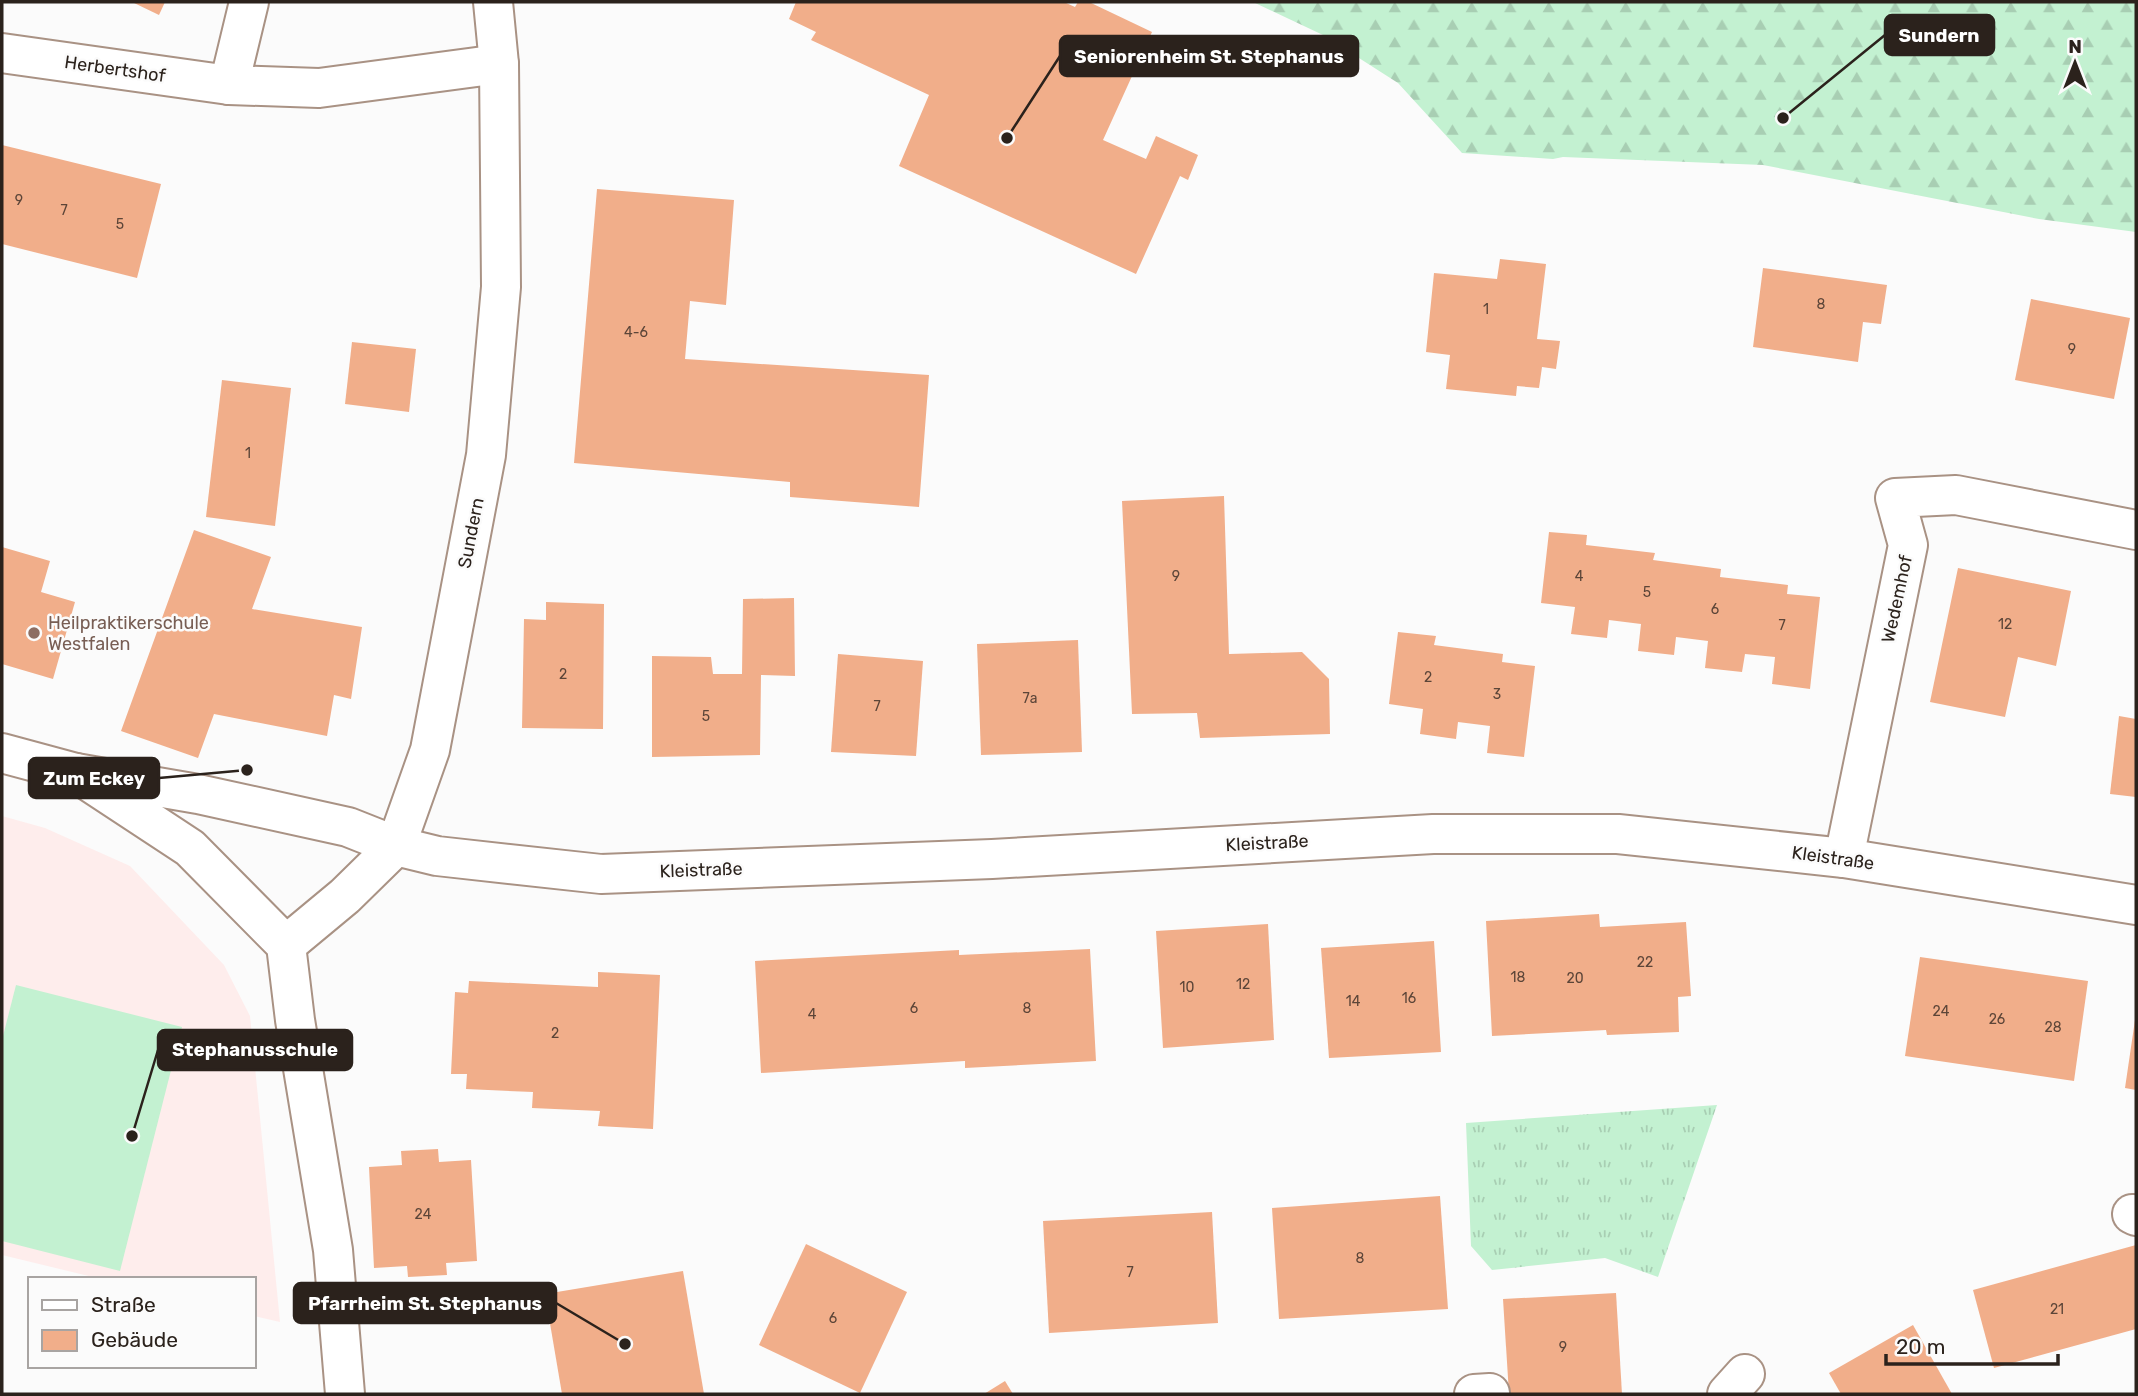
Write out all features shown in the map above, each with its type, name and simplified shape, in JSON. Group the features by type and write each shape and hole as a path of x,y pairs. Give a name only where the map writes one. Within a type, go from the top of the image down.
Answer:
{"street":[{"path":"249,2 229,85 318,88 499,64"},
{"name":"Sundern","path":"286,945 345,896 396,846 430,750 486,456 501,287 499,64 493,2"},
{"name":"Herbertshof","path":"2,53 229,85"},
{"name":"Wedemhof","path":"1844,858 1908,545 1895,498 1956,495 2136,530"},
{"path":"2,753 76,773 190,848 286,945 295,1020 333,1250 345,1394"},
{"name":"Kleistraße","path":"76,773 198,794 348,827 396,846 438,856 601,874 981,860 1433,834 1618,835 1844,858 2136,905"}],"shaded area":[{"path":"2,816 45,828 130,866 224,965 250,1016 280,1322 256,1316 256,1277 93,1277 2,1255"}],"green space":[{"path":"1253,2 2136,2 2136,232 2039,219 1763,165 1563,157 1553,159 1462,153 1398,83 1323,35"},
{"path":"16,985 182,1027 120,1271 2,1241 2,1040"},
{"path":"1717,1105 1658,1277 1605,1258 1492,1270 1471,1246 1466,1123"}],"building":[{"path":"132,2 165,2 159,15"},
{"path":"796,2 1064,2 1075,7 1078,2 1089,2 1152,32 1103,140 1146,159 1156,136 1198,155 1188,180 1180,176 1136,274 899,166 929,95 811,40 816,32 789,19"},
{"path":"2,145 161,184 137,278 2,244"},
{"path":"597,189 734,200 726,305 690,301 685,359 929,375 919,507 790,497 790,482 574,463"},
{"path":"1500,259 1546,264 1537,339 1560,341 1556,369 1542,367 1539,388 1517,386 1516,396 1446,389 1450,355 1426,352 1434,273 1497,279"},
{"path":"1763,268 1887,285 1881,324 1863,322 1858,362 1753,347"},
{"path":"2031,299 2130,318 2114,399 2015,380"},
{"path":"352,342 416,349 409,412 345,404"},
{"path":"222,380 291,388 275,526 206,517"},
{"path":"1224,496 1229,654 1302,652 1329,679 1330,734 1200,738 1197,713 1132,714 1122,501"},
{"path":"194,530 271,557 252,609 362,627 351,699 334,695 327,736 214,714 198,758 121,731"},
{"path":"1549,532 1587,535 1586,545 1655,553 1653,560 1721,569 1720,577 1788,585 1787,594 1820,597 1810,689 1772,684 1775,657 1745,654 1742,672 1705,668 1708,641 1676,637 1674,655 1638,651 1641,624 1609,620 1607,638 1571,634 1575,607 1541,603"},
{"name":"Heilpraktikerschule Westfalen","path":"2,547 50,561 41,592 75,602 53,679 2,664"},
{"path":"1958,568 2071,591 2056,666 2018,657 2005,717 1930,702"},
{"path":"794,598 795,676 761,675 760,755 652,757 652,656 711,657 713,674 742,674 743,599"},
{"path":"546,602 604,604 603,729 522,728 524,619 546,620"},
{"path":"1398,632 1436,636 1434,645 1503,654 1502,662 1535,666 1524,757 1487,753 1490,726 1458,722 1456,739 1420,734 1423,709 1389,704"},
{"path":"1078,640 1082,752 981,755 977,644"},
{"path":"838,654 923,661 916,756 831,752"},
{"path":"2119,716 2136,719 2136,797 2110,794"},
{"path":"1599,914 1600,927 1686,922 1691,996 1678,997 1679,1032 1607,1035 1606,1030 1492,1036 1486,921"},
{"path":"1268,924 1274,1040 1163,1048 1156,931"},
{"path":"1434,941 1441,1052 1329,1058 1321,948"},
{"path":"1090,949 1096,1061 965,1068 965,1061 761,1073 755,961 959,950 959,955"},
{"path":"1920,957 2088,981 2074,1081 1905,1056"},
{"path":"598,972 660,975 653,1129 598,1126 600,1111 532,1108 533,1092 466,1089 467,1074 451,1074 455,992 468,993 469,981 598,987"},
{"path":"2136,1021 2136,1090 2125,1088"},
{"path":"438,1149 439,1162 471,1160 477,1261 446,1263 447,1275 408,1277 407,1266 374,1268 369,1167 402,1165 401,1151"},
{"path":"1440,1196 1448,1309 1279,1319 1272,1208"},
{"path":"1212,1212 1218,1323 1049,1333 1043,1221"},
{"path":"806,1244 907,1292 860,1393 759,1345"},
{"path":"2136,1245 2136,1329 1994,1368 1973,1290"},
{"path":"683,1271 704,1394 562,1394 545,1294"},
{"path":"1616,1293 1622,1394 1509,1394 1503,1299"},
{"path":"1913,1325 1952,1394 1841,1394 1829,1373"},
{"path":"1005,1381 1013,1394 984,1394"}],"place":[{"name":"Sundern","path":"1783,118"},
{"name":"Seniorenheim St. Stephanus","path":"1007,138"},
{"name":"Heilpraktikerschule Westfalen","path":"34,633"},
{"name":"Zum Eckey","path":"247,770"},
{"name":"Stephanusschule","path":"132,1136"},
{"name":"Pfarrheim St. Stephanus","path":"625,1344"}]}
